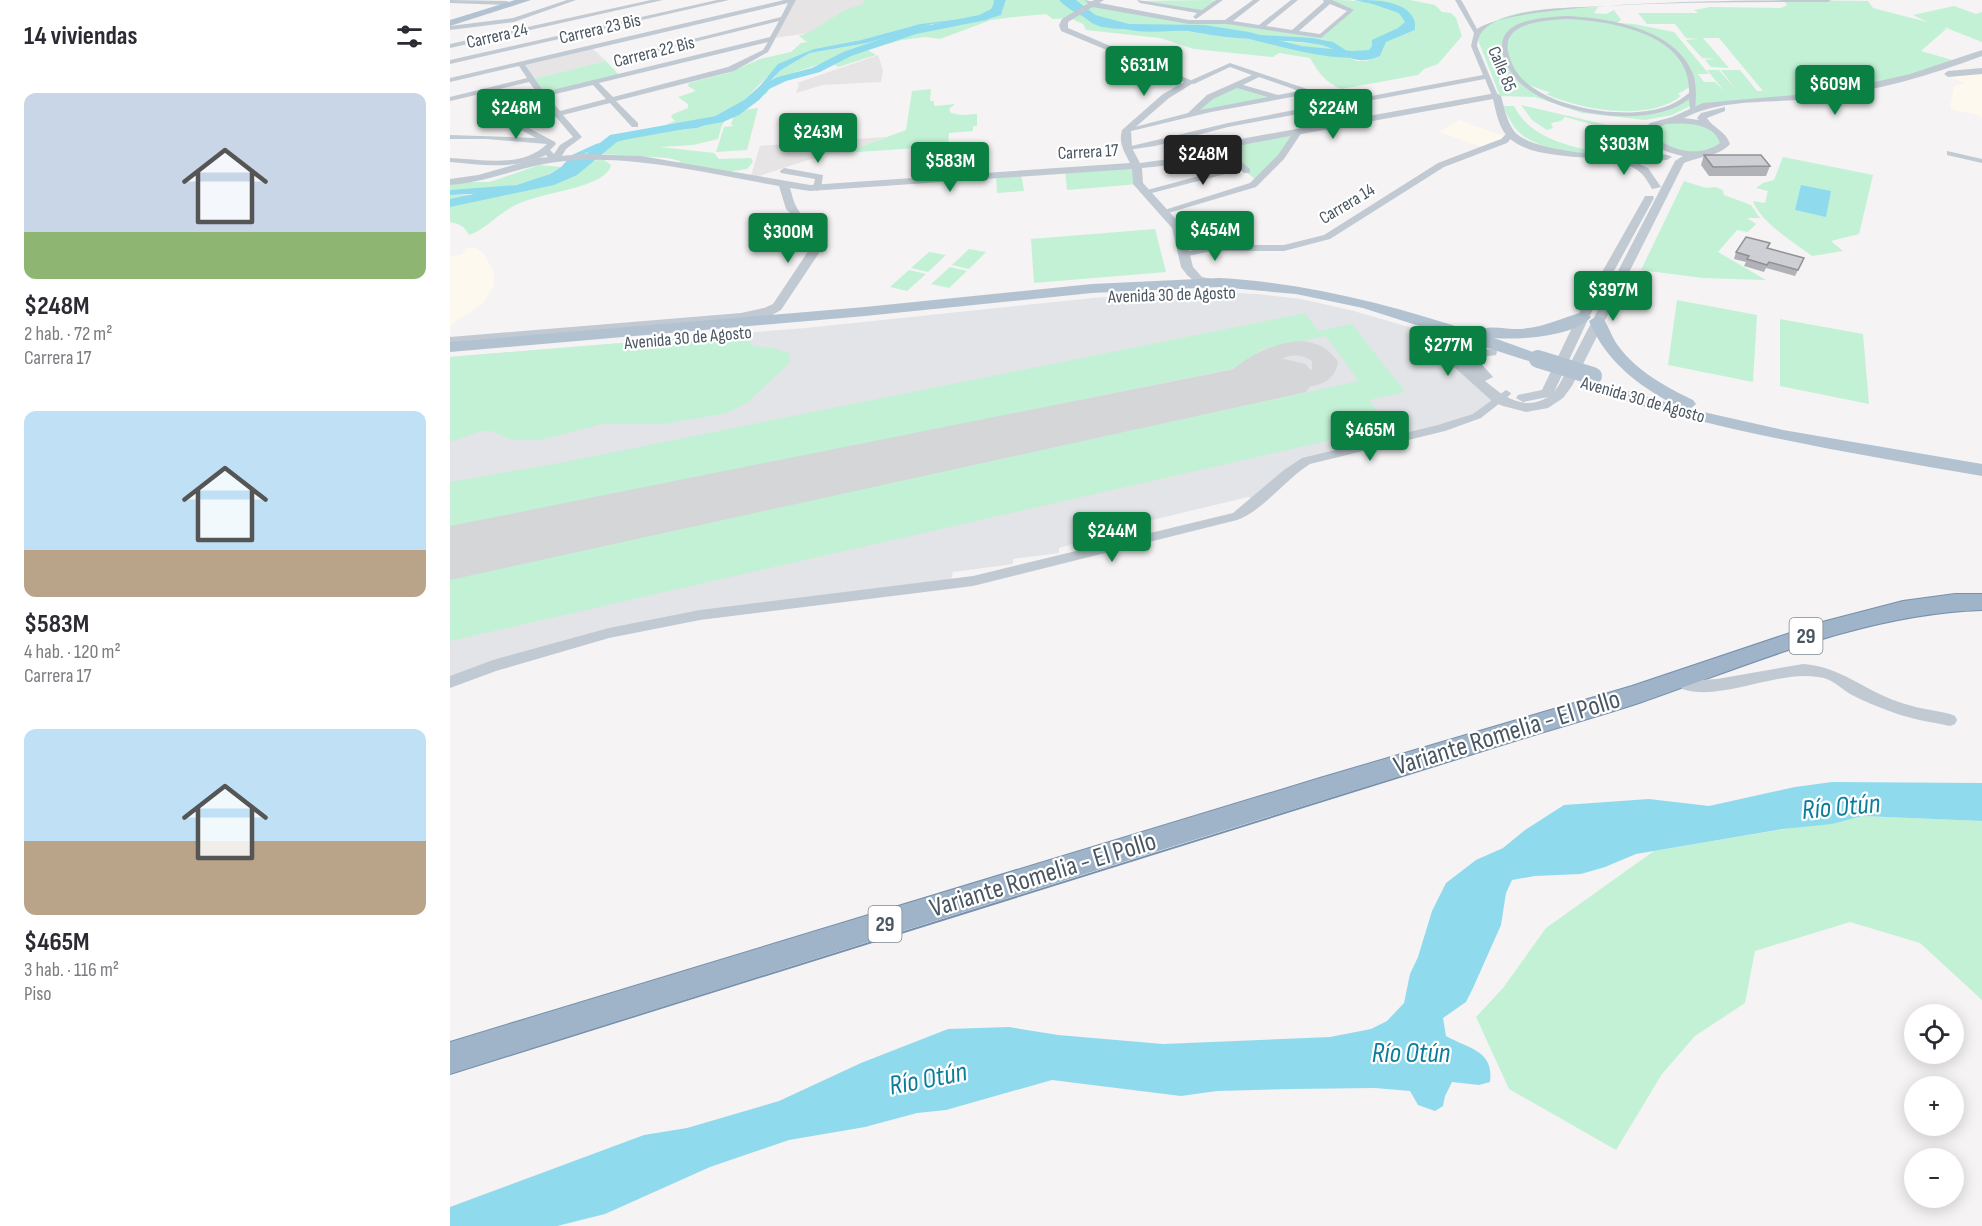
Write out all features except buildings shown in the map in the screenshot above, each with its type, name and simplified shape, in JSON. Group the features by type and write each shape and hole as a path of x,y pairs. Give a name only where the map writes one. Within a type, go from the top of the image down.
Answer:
{"highway":[{"name":"Variante Romelia - El Pollo","path":"450,1058 1636,694 1689,674 1873,616 1924,606 1982,602"},
{"name":"Variante Romelia - El Pollo","path":"1636,694 1687,686 1873,628 1937,616 1982,613"}],"main road":[{"path":"450,21 526,0"},
{"path":"450,21 512,2"},
{"name":"Avenida 30 de Agosto","path":"450,347 1162,284 1213,283 1304,290 1361,303 1491,352 1536,362"},
{"name":"Avenida 30 de Agosto","path":"450,357 806,328 1093,298 1190,291 1245,293 1301,300 1422,326 1591,380 1655,406 1725,423 1982,470"},
{"path":"1422,326 1510,335 1547,332 1590,319 1629,368 1661,390 1687,404"},
{"name":"Avenida 30 de Agosto","path":"1591,380 1687,404 1982,460"}],"street":[{"path":"450,28 514,20 573,0 585,16 615,41 644,70"},
{"path":"450,46 660,0"},
{"name":"Carrera 24","path":"450,62 726,0"},
{"path":"499,115 530,119 557,114 731,69 766,51 793,0"},
{"name":"Carrera 23 Bis","path":"450,80 793,0"},
{"path":"1100,0 1089,4 1063,24 1066,31 1191,81"},
{"path":"1124,11 1140,0 1203,12"},
{"path":"1210,0 1219,1"},
{"path":"1227,22 1257,0"},
{"path":"1278,0 1294,1"},
{"name":"Calle 85","path":"1458,0 1465,8 1477,33 1474,46 1511,134"},
{"path":"1477,33 1501,17 1548,7 1654,2 1828,0"},
{"path":"450,1 512,2"},
{"path":"1190,22 1219,1"},
{"path":"1260,27 1294,1"},
{"path":"1089,4 1190,22 1227,22 1293,32 1321,36 1351,10 1328,1 1293,32"},
{"path":"450,10 470,3"},
{"path":"629,56 783,18"},
{"path":"1667,153 1651,140 1647,131 1653,125 1686,115 1692,102 1691,74 1675,53 1654,38 1616,23 1574,18 1542,20 1514,29 1508,34 1507,58 1523,81 1540,95 1566,105 1598,112 1639,113 1692,102 1706,105 1824,95 1945,71 1956,72 1980,67"},
{"name":"Carrera 22 Bis","path":"542,94 774,38"},
{"path":"466,42 502,86"},
{"path":"1707,126 1702,118 1704,115 1722,109 1834,102 1945,71 1967,58 1982,53"},
{"path":"1967,58 1980,67"},
{"path":"520,63 557,114 578,137 562,147 560,160"},
{"path":"1213,283 1194,276 1187,267 1176,227 1138,184 1137,166 1127,148 1125,136 1127,130 1166,96 1191,81 1230,65 1308,92 1350,102"},
{"path":"1190,115 1210,97 1258,75"},
{"path":"1127,148 1155,144 1228,125 1487,76"},
{"path":"450,99 533,79"},
{"path":"594,82 635,125"},
{"path":"1236,85 1278,98"},
{"path":"482,91 499,115 547,146 560,160"},
{"path":"1127,130 1308,92"},
{"name":"Carrera 17","path":"455,182 485,178 521,164 588,158 641,159 784,185 817,188 1162,164 1246,141 1496,96"},
{"path":"1599,157 1647,160 1667,153 1696,154 1715,151 1725,144 1721,134 1707,126 1670,121"},
{"path":"1162,212 1253,185 1281,157 1298,132"},
{"path":"1511,134 1544,149 1636,165 1644,170 1656,187"},
{"name":"Carrera 14","path":"1184,254 1211,248 1284,248 1327,237 1442,165 1504,141 1511,134"},
{"path":"450,137 487,137 547,146"},
{"path":"450,160 521,164 547,146"},
{"path":"1220,149 1257,181"},
{"path":"1590,319 1656,187 1667,153"},
{"path":"1950,153 1982,161"},
{"path":"1422,326 1502,396 1525,399 1547,392 1680,161 1696,154"},
{"path":"805,175 810,163"},
{"path":"1147,195 1242,167"},
{"path":"784,171 820,177 817,188"},
{"path":"744,322 765,315 777,307 813,253 817,243 814,232 791,209 784,185"},
{"path":"1162,284 1180,279 1187,267"},
{"path":"450,340 741,316 777,307 786,313 807,317"},
{"path":"1491,352 1478,353 1471,359 1472,363 1502,396"},
{"path":"450,682 493,666 609,633 700,615 973,581 1237,516 1258,501 1287,473 1306,461 1407,438 1477,416 1502,396"},
{"path":"1687,686 1717,685 1803,670 1819,671 1833,675 1856,690 1897,708 1950,720"}],"shaded area":[{"path":"793,0 865,0 863,4 836,15 811,33 774,38"},
{"path":"591,47 606,61 533,79 520,63"},
{"path":"878,55 883,70 881,82 823,85 796,93 799,84 797,83"},
{"path":"1982,71 1982,118 1978,115 1950,109 1954,86 1965,83 1943,75"},
{"path":"1459,120 1509,138 1488,149 1439,132"},
{"path":"886,137 843,153 826,154 750,179 760,146"},
{"path":"466,248 476,248 484,254 494,272 494,285 484,302 450,326 450,256 462,254"},
{"path":"1190,291 1257,294 1301,299 1354,311 1419,330 1498,399 1477,416 1317,457 1258,501 1248,497 1077,538 1077,543 1059,548 1059,553 1013,559 1013,564 953,572 950,585 609,633 450,682 450,357 806,328 1093,298"}],"green space":[{"path":"865,0 994,0 994,5 992,10 984,16 920,24 861,40 814,49 767,77 744,100 713,117 654,130 675,121 671,117 673,114 688,108 688,104 678,97 696,91 688,86 689,83 728,73 760,59 791,52 801,43 807,42 799,36 812,31 842,12 860,5"},
{"path":"1003,0 1061,0 1101,27 1173,29 1224,37 1317,44 1334,48 1357,61 1366,61 1380,56 1386,42 1415,30 1416,27 1400,7 1372,0 1410,0 1435,5 1442,12 1451,13 1456,18 1462,36 1438,64 1424,69 1418,75 1341,89 1323,77 1310,58 1279,53 1273,57 1194,49 1160,38 1086,30 1083,24 1070,18 1053,19 1046,14 991,20 940,39 925,37 902,40 849,55 868,50 876,55 838,67 829,61 778,78 766,94 732,111 722,125 718,139 693,145 660,147 714,153 719,159 751,158 753,162 747,169 722,173 677,166 680,161 668,158 586,153 614,142 650,133 697,128 713,122 752,99 781,70 810,53 867,43 921,26 985,20 1002,13 1005,3"},
{"path":"1076,0 1087,0 1092,5 1189,22 1227,22 1321,36 1351,10 1326,0 1358,1 1382,5 1392,9 1407,22 1402,30 1373,43 1375,50 1362,55 1325,40 1226,33 1170,26 1121,26 1102,20"},
{"path":"1783,0 1868,1 1873,8 1927,22 1913,15 1954,6 1976,14 1982,12 1982,42 1944,27 1946,29 1921,51 1959,62 1833,93 1726,103 1693,109 1692,105 1672,115 1645,120 1582,113 1535,97 1500,96 1478,40 1484,29 1512,15 1550,9 1598,7 1594,13 1606,14 1614,10 1621,20 1617,23 1674,32 1709,74 1698,74 1704,82 1715,82 1724,91 1707,70 1719,70 1737,91 1721,70 1740,70 1757,91 1763,91 1719,38 1703,38 1729,68 1711,67 1705,60 1715,59 1702,58 1686,40 1698,39 1686,38 1675,24 1647,24 1638,13 1698,13 1694,10 1710,7 1781,8 1787,5","holes":["1529,85 1551,93 1546,94 1577,105 1596,109 1633,111 1667,104 1681,96 1678,94 1693,85 1688,98 1667,108 1632,113 1598,112 1552,100"]},
{"path":"1140,1 1218,1 1203,12"},
{"path":"606,61 620,76 542,95 533,79"},
{"path":"1236,85 1278,98 1190,115 1210,97"},
{"path":"931,89 930,101 934,101 934,106 955,104 949,109 951,113 977,114 977,126 973,126 973,131 949,133 948,146 843,153 906,130 912,91"},
{"path":"1521,105 1634,132 1631,135 1565,117 1561,121 1551,123 1553,128 1547,130 1532,120"},
{"path":"1503,106 1514,106 1532,128 1557,141 1613,156 1565,151 1540,145 1521,134"},
{"path":"758,108 747,150 716,152 724,127 733,126 731,124 736,111"},
{"path":"1670,121 1707,126 1725,141 1708,153 1670,150 1648,129"},
{"path":"1298,132 1257,181 1220,149"},
{"path":"1783,157 1873,175 1859,234 1831,241 1843,251 1812,256 1779,231 1757,209 1753,201 1765,203 1768,191 1756,188 1774,180"},
{"path":"604,160 611,165 608,172 592,182 519,203 469,235 466,229 450,222 450,195 500,194 525,190 548,182 579,164"},
{"path":"539,165 561,167 521,184 450,190 450,182 490,182"},
{"path":"1137,166 1138,184 1067,190 1065,170"},
{"path":"1021,173 1024,191 997,193 996,175"},
{"path":"1684,181 1706,188 1715,187 1723,190 1724,195 1751,205 1760,218 1747,218 1756,224 1748,232 1737,230 1718,252 1766,280 1703,278 1641,270"},
{"path":"1155,229 1166,272 1034,283 1031,239"},
{"path":"969,249 986,252 969,269 952,265"},
{"path":"929,252 946,255 928,272 911,268"},
{"path":"950,267 967,271 949,288 931,284"},
{"path":"909,270 926,274 907,291 890,287"},
{"path":"1677,300 1757,315 1753,382 1668,365"},
{"path":"1305,313 1318,331 1352,324 1405,392 1369,400 1388,427 450,641 450,578 1359,381 1326,336 1262,349 1236,368 450,528 450,482 565,462"},
{"path":"1780,319 1863,334 1869,404 1780,386"},
{"path":"743,333 753,346 789,353 790,362 747,403 727,413 664,424 602,424 540,440 512,440 491,431 481,431 450,442 450,357"},
{"path":"1862,816 1982,821 1982,1000 1920,943 1850,922 1755,951 1745,1003 1695,1036 1662,1074 1616,1150 1509,1089 1476,1017 1503,988 1546,928 1654,851"}],"water":[{"path":"994,0 1003,0 1005,3 1001,15 985,20 932,24 867,43 810,53 781,70 752,99 713,122 697,128 650,133 601,146 586,153 570,170 549,182 513,192 450,195 450,190 517,185 550,174 561,167 572,155 596,144 649,130 706,121 744,100 760,86 778,64 814,49 861,40 920,24 984,16 993,9"},
{"path":"1061,0 1076,0 1102,20 1121,26 1170,26 1226,33 1313,38 1333,42 1352,54 1361,55 1375,50 1372,43 1402,30 1407,22 1390,8 1354,0 1383,2 1403,8 1414,21 1415,30 1386,42 1380,56 1361,60 1316,44 1225,37 1184,30 1101,27"},
{"path":"1801,185 1831,191 1826,217 1795,210"},
{"name":"Río Otún","path":"1832,782 1982,783 1982,821 1862,816 1832,824 1783,829 1636,854 1581,874 1535,876 1512,880 1506,893 1501,925 1466,1002 1443,1018 1446,1036 1484,1057 1490,1071 1490,1082 1479,1085 1452,1082 1443,1106 1435,1111 1418,1105 1410,1091 1375,1088 1217,1091 1181,1096 1052,1080 946,1110 917,1113 865,1127 789,1140 710,1167 605,1214 557,1226 450,1226 450,1207 644,1135 687,1128 779,1101 861,1063 948,1029 1009,1027 1058,1035 1163,1044 1330,1037 1371,1029 1387,1021 1404,1003 1410,974 1418,957 1432,911 1446,883 1476,860 1503,848 1525,830 1564,805 1649,799 1709,806 1795,787"}],"waterway":[{"path":"450,203 549,182 572,172 614,138 719,119 735,112 755,98 765,87 782,79 816,70 847,54 914,31 982,18 995,11 1001,0"},
{"path":"1064,0 1091,17 1129,27 1204,28 1249,35 1300,49 1352,54 1372,53 1378,47 1376,42 1402,30 1410,23 1408,15 1403,11 1366,0"}],"taxiway":[{"path":"1228,389 1251,369 1281,351 1306,349 1314,351 1326,362 1325,369 1316,377 1303,380 1284,378"}],"runway":[{"path":"450,553 1284,378"}]}
